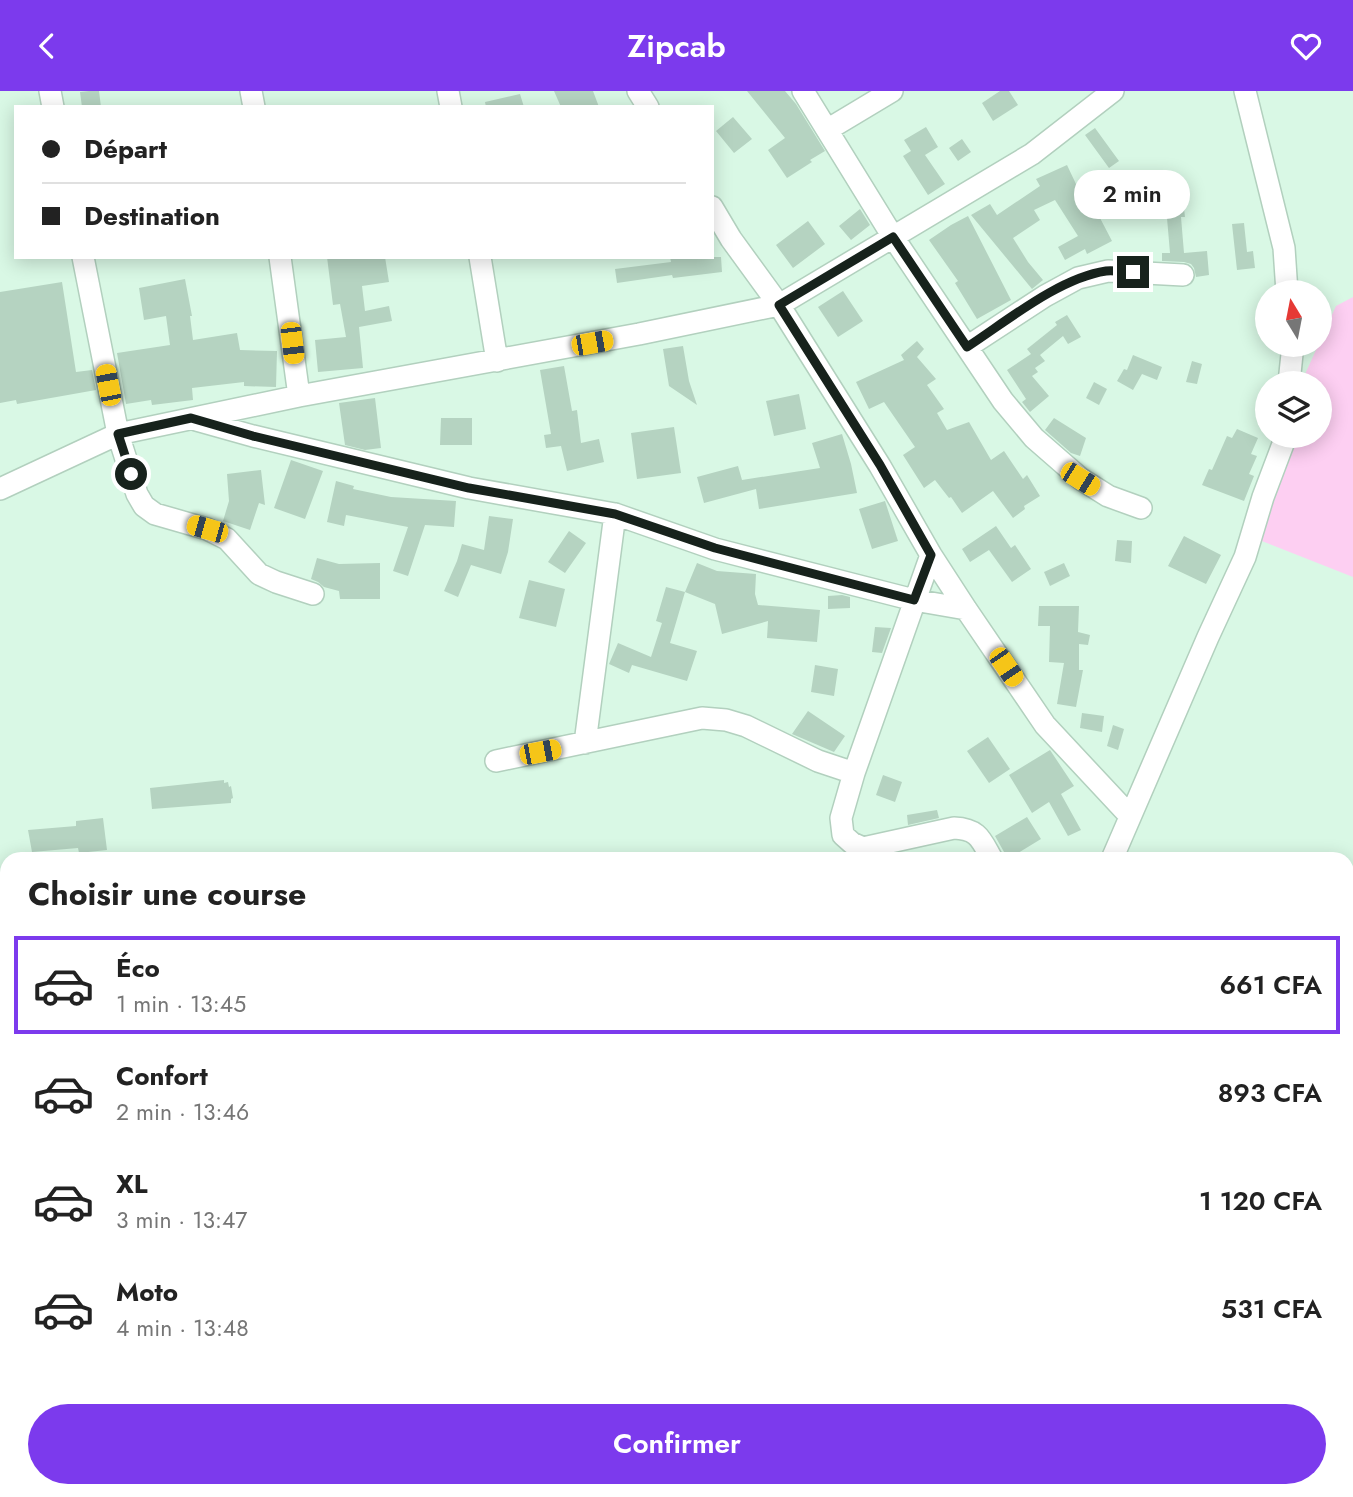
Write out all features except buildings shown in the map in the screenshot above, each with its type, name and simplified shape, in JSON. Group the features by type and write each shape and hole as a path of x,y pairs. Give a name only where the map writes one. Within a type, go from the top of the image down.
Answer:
{"street":[{"path":"803,91 893,237 1003,401 1034,438 1080,479 1108,496 1141,508"},
{"path":"827,130 892,91"},
{"path":"0,489 118,434 299,396 497,361 779,305 1032,154 1113,91"},
{"path":"1245,91 1284,248 1286,280"},
{"path":"714,210 731,239 779,305 880,465 931,555 1045,725 1130,816"},
{"path":"83,259 118,434 137,494 144,506 155,513 207,529 227,539 259,574 313,594"},
{"path":"280,259 299,396"},
{"path":"480,259 497,361"},
{"path":"967,347 1045,296 1079,278 1108,271 1183,275"},
{"path":"191,418 253,436 469,488 615,514 715,548 914,600 966,609"},
{"path":"1115,852 1245,557 1281,448"},
{"path":"585,743 615,514"},
{"path":"931,555 854,773 841,818 843,835 863,848 954,828 968,829 979,837 988,852"},
{"path":"496,761 702,718 726,720 746,726 818,761 854,773"}],"shaded area":[{"path":"1353,297 1353,577 1244,534 1275,448 1332,448 1332,371 1306,371 1313,357 1332,357 1332,315 1336,306"}],"route":[{"path":"131,474 118,434 191,418 253,436 469,488 615,514 715,548 914,600 931,555 880,465 779,305 893,237 967,347 1045,296 1079,278 1108,271 1133,272"}]}
